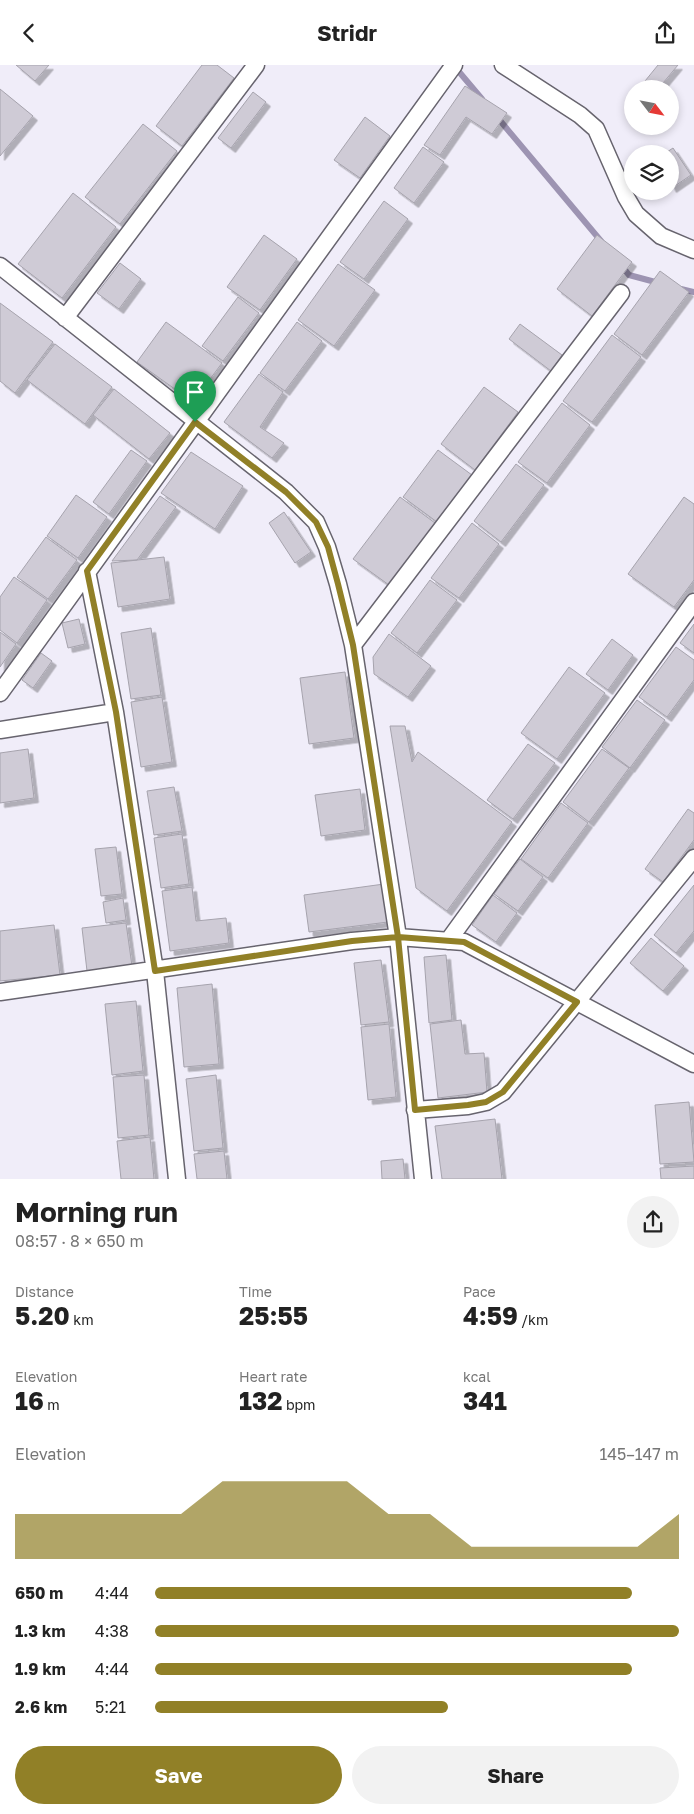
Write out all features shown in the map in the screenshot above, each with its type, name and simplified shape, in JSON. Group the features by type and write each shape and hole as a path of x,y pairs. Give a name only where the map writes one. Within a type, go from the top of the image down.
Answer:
{"street":[{"path":"65,318 256,65"},
{"path":"0,693 454,65"},
{"path":"503,65 580,115 596,129 626,197 636,214 661,236 694,250"},
{"path":"0,266 286,492 316,522 328,547 353,645 398,937 423,1179"},
{"path":"353,645 621,293"},
{"path":"87,571 116,712 155,971 177,1179"},
{"path":"448,941 694,602"},
{"path":"0,730 116,712"},
{"path":"415,1110 486,1102 503,1092 694,858"},
{"path":"0,992 352,941 398,937 464,942 694,1065"}],"building":[{"path":"16,65 49,65 35,81"},
{"path":"202,65 217,65 234,78 182,146 156,126"},
{"path":"658,65 678,65 666,80 646,80"},
{"path":"465,86 507,113 492,134 466,117 440,155 424,145"},
{"path":"0,89 33,116 0,156"},
{"path":"253,92 266,102 231,148 218,138"},
{"path":"365,117 390,136 360,178 334,160"},
{"path":"143,124 177,151 120,224 85,197"},
{"path":"423,147 444,162 414,203 394,188"},
{"path":"679,157 691,175 679,183"},
{"path":"73,193 116,227 62,298 18,264"},
{"path":"384,201 408,219 364,279 340,262"},
{"path":"264,235 297,259 260,310 227,287"},
{"path":"597,235 632,262 592,316 557,289"},
{"path":"120,263 141,279 119,309 97,293"},
{"path":"338,264 375,290 334,346 298,320"},
{"path":"660,271 689,292 642,355 614,334"},
{"path":"238,297 259,313 223,361 202,346"},
{"path":"0,303 53,342 15,393 0,381"},
{"path":"166,322 222,363 193,402 137,362"},
{"path":"297,322 322,341 285,391 260,373"},
{"path":"520,324 562,355 551,371 509,339"},
{"path":"612,335 641,357 592,422 563,401"},
{"path":"55,344 112,387 85,424 27,380"},
{"path":"259,374 283,392 260,427 284,443 272,458 224,422"},
{"path":"484,387 518,412 475,470 441,444"},
{"path":"114,389 170,433 149,459 93,415"},
{"path":"562,403 590,425 547,483 518,462"},
{"path":"131,450 147,461 109,514 93,502"},
{"path":"438,450 472,475 437,522 403,497"},
{"path":"191,452 243,486 215,529 161,493"},
{"path":"516,464 544,485 501,542 474,521"},
{"path":"76,495 107,517 78,558 47,536"},
{"path":"160,496 176,507 137,560 112,561"},
{"path":"400,497 435,523 389,585 353,559"},
{"path":"684,497 694,504 694,580 674,607 628,574"},
{"path":"284,512 311,552 295,563 269,523"},
{"path":"472,523 499,544 459,598 431,578"},
{"path":"46,537 77,560 48,599 17,577"},
{"path":"164,557 170,599 118,607 111,563"},
{"path":"14,577 47,600 17,643 0,630 0,597"},
{"path":"430,580 457,600 417,653 391,633"},
{"path":"79,619 85,644 68,648 62,623"},
{"path":"694,624 694,653 680,643"},
{"path":"151,628 161,695 131,699 121,633"},
{"path":"0,632 16,644 0,667"},
{"path":"389,634 431,666 408,697 374,674 373,657"},
{"path":"612,639 633,655 608,690 586,674"},
{"path":"676,647 694,660 694,680 667,717 639,697"},
{"path":"41,653 52,661 33,688 22,680"},
{"path":"569,667 605,693 557,759 521,733"},
{"path":"345,672 354,738 309,744 300,678"},
{"path":"162,697 172,762 141,767 131,702"},
{"path":"637,700 665,720 630,768 602,747"},
{"path":"390,726 405,726 412,762 418,752 512,822 447,911 416,888"},
{"path":"528,744 555,763 513,819 487,800"},
{"path":"28,749 34,798 0,803 0,753"},
{"path":"602,749 629,768 589,822 563,802"},
{"path":"174,787 182,831 154,835 147,791"},
{"path":"360,789 365,830 321,836 315,795"},
{"path":"561,803 588,823 548,878 521,859"},
{"path":"688,809 694,813 694,840 663,882 645,869"},
{"path":"182,834 189,884 161,888 154,838"},
{"path":"116,847 122,894 101,896 95,849"},
{"path":"520,859 543,877 518,911 494,894"},
{"path":"384,884 388,922 309,932 304,895"},
{"path":"694,885 694,931 676,953 654,935"},
{"path":"192,887 196,921 226,918 229,943 170,951 162,891"},
{"path":"493,895 517,913 496,942 472,925"},
{"path":"123,898 126,920 106,923 103,902"},
{"path":"126,923 132,966 87,971 82,928"},
{"path":"54,925 60,975 0,981 0,931"},
{"path":"651,938 684,966 663,991 630,963"},
{"path":"446,955 452,1020 429,1023 424,957"},
{"path":"381,960 389,1022 361,1025 354,963"},
{"path":"212,984 219,1064 184,1067 177,988"},
{"path":"136,1001 143,1071 112,1075 105,1004"},
{"path":"461,1020 465,1054 484,1053 487,1092 438,1098 430,1024"},
{"path":"389,1024 396,1097 368,1100 361,1027"},
{"path":"144,1075 149,1135 118,1138 113,1077"},
{"path":"216,1075 223,1148 194,1151 186,1079"},
{"path":"689,1102 694,1162 660,1164 655,1105"},
{"path":"495,1119 502,1179 442,1179 435,1126"},
{"path":"150,1137 154,1179 121,1179 117,1141"},
{"path":"224,1151 227,1179 197,1179 194,1154"},
{"path":"403,1159 405,1179 382,1179 381,1161"},
{"path":"694,1166 694,1179 661,1179 660,1168"}],"waterway":[{"path":"455,67 482,99"},
{"path":"497,117 601,241"},
{"path":"620,264 629,275 659,283"},
{"path":"681,289 694,292"}],"route":[{"path":"195,422 87,571 116,712 155,971 352,941 398,937 464,942 577,1002 503,1092 486,1102 415,1110 398,937 353,645 328,547 316,522 286,492 195,422"}]}
